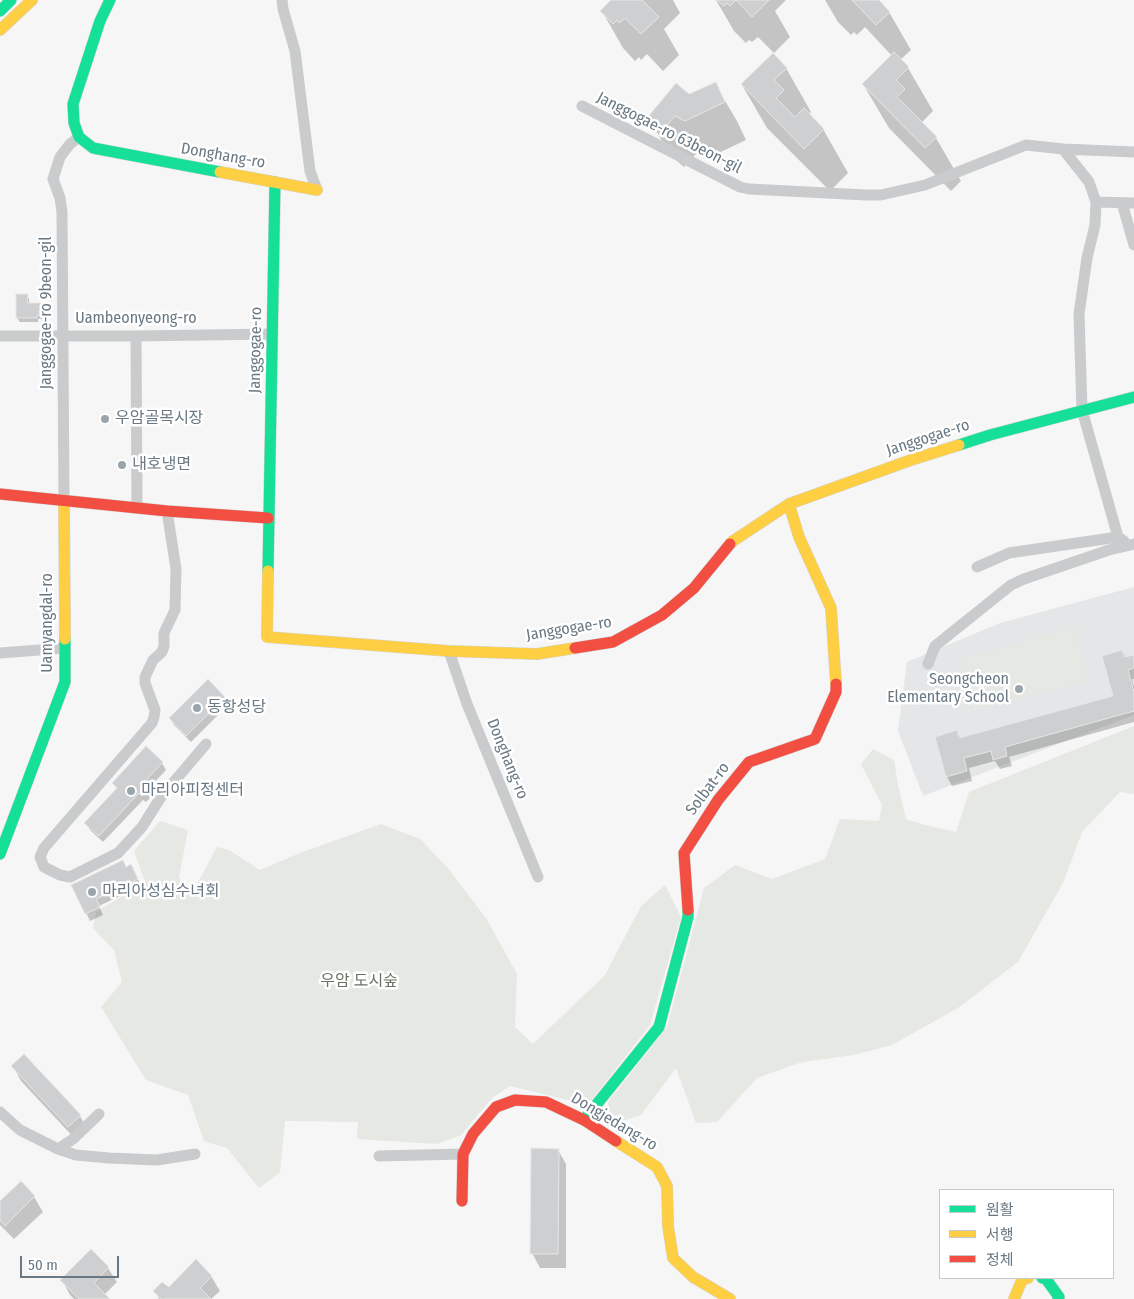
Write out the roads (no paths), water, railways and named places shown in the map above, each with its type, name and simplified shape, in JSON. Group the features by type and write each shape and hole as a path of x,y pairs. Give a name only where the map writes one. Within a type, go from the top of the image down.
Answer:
{"street":[{"path":"0,11 11,0"},
{"path":"0,30 32,0"},
{"path":"79,137 74,123 73,104 100,21 110,0"},
{"name":"Donghang-ro","path":"79,137 93,148 317,190 310,171 295,50 282,0"},
{"name":"Janggogae-ro 63beon-gil","path":"582,106 740,187 749,189 881,195 925,185 1026,145 1063,149 1134,152"},
{"name":"Janggogae-ro 9beon-gil","path":"64,500 62,212 60,198 53,179 60,157 70,144 79,137"},
{"path":"1063,149 1089,182 1096,202 1095,225 1087,258 1079,314 1082,410 1118,537"},
{"name":"Janggogae-ro","path":"275,182 267,637 449,651 537,654 613,642 662,615 694,588 733,541 789,504 911,460 990,435 1134,397"},
{"path":"1096,202 1128,203 1134,245"},
{"name":"Uambeonyeong-ro","path":"0,336 273,334"},
{"path":"136,336 137,508"},
{"path":"0,494 167,511 268,518"},
{"name":"Uamyangdal-ro","path":"0,854 65,682 64,500"},
{"name":"Solbat-ro","path":"584,1120 659,1027 688,917 684,853 718,800 749,762 816,739 836,692 831,608 799,537 789,504"},
{"path":"167,511 176,569 175,610 164,633 162,652 153,660 145,677 145,684 155,710 154,717 152,722 44,848 40,858 44,867 60,876 70,877 118,853 142,826 161,797 206,744"},
{"path":"977,567 1009,553 1118,537 1132,544"},
{"path":"928,664 935,646 1011,585 1090,556 1132,544"},
{"path":"0,653 65,648"},
{"name":"Donghang-ro","path":"449,651 467,704 538,877"},
{"name":"Dongjedang-ro","path":"462,1202 463,1154 472,1134 496,1107 515,1100 546,1102 584,1120 657,1167 667,1186 668,1226 673,1258 694,1277 730,1299"},
{"path":"0,1112 20,1130 58,1149 76,1155 156,1160 195,1154"},
{"path":"58,1149 73,1139 99,1114"},
{"path":"379,1156 463,1154"},
{"path":"1014,1299 1022,1280 1025,1279"},
{"path":"1046,1279 1058,1299"}],"place":[{"name":"우암골목시장","path":"105,419"},
{"name":"내호냉면","path":"122,465"},
{"name":"Seongcheon Elementary School","path":"1019,689"},
{"name":"동항성당","path":"197,708"},
{"name":"마리아피정센터","path":"131,791"},
{"name":"마리아성심수녀회","path":"92,892"}],"park label":[{"name":"우암 도시숲","path":"359,982"}]}
